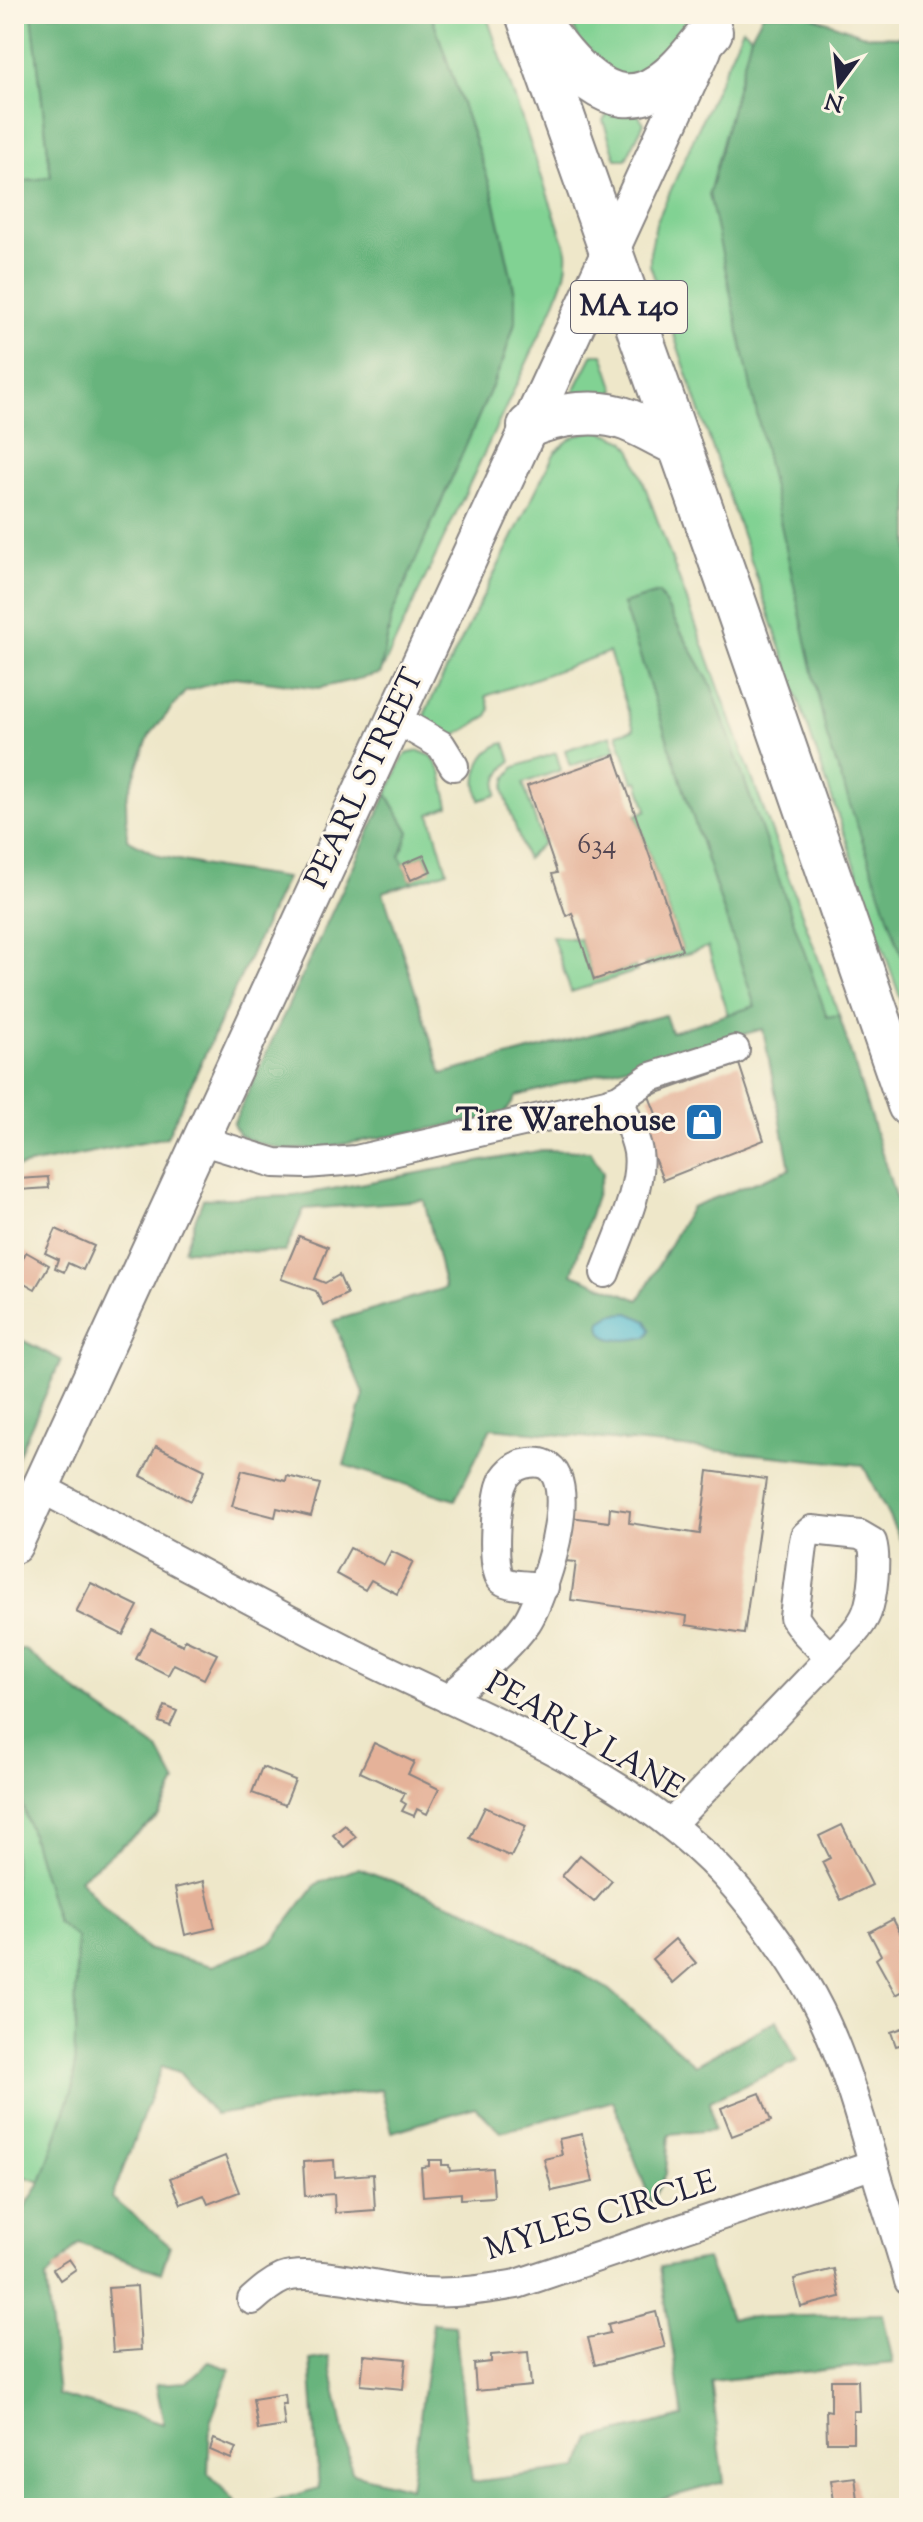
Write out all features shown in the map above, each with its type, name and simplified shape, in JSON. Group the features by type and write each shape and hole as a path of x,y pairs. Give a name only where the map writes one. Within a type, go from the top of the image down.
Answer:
{"highway":[{"path":"529,14 576,69 598,87 618,94 638,94 657,87 674,74 715,23"},
{"name":"MA 140","path":"529,14 909,1105"},
{"path":"529,426 567,416 614,416 679,445"}],"main road":[{"name":"PEARL STREET","path":"14,1545 715,23"}],"street":[{"path":"394,718 441,745 454,766"},
{"path":"200,1140 275,1163 356,1160 619,1099 651,1077 735,1050"},
{"path":"605,1273 638,1172 638,1153 619,1099"},
{"name":"PEARLY LANE","path":"41,1488 353,1653 596,1775 671,1824 738,1890 805,1984 826,2025 854,2096 909,2281"},
{"path":"448,1699 516,1636 529,1619 544,1587"},
{"path":"671,1824 830,1658"},
{"name":"MYLES CIRCLE","path":"252,2300 286,2277 323,2277 397,2290 428,2292 466,2291 517,2284 874,2164"}],"green space":[{"path":"14,14 32,14 51,178 14,183"},
{"path":"32,14 431,14 492,191 515,294 515,322 503,361 392,614 380,674 319,688 235,677 185,692 149,736 126,799 127,839 159,856 286,878 167,1137 14,1168 14,183 51,177"},
{"path":"431,14 486,14 567,251 567,266 553,307 380,674 392,614 503,361 515,322 515,293 492,191"},
{"path":"569,14 691,14 670,52 630,81 586,59"},
{"path":"763,14 806,14 867,36 909,37 909,977 827,737 709,194 751,36"},
{"path":"743,28 751,36 709,194 909,977 909,1008 904,1009 650,265 656,223"},
{"path":"610,111 637,113 644,123 626,159 616,159 603,120"},
{"path":"593,354 603,354 615,390 606,401 582,401 574,391"},
{"path":"599,430 625,441 632,451 839,1015 827,1018 711,685 659,593 623,604 755,1006 728,1015 708,947 646,967 644,963 682,949 636,815 647,810 638,781 633,782 617,734 634,729 609,652 486,696 490,710 487,716 454,737 441,733 426,721 425,713 554,454 574,437"},
{"path":"659,593 711,685 827,1017 839,1015 909,1241 909,1557 863,1465 491,1428 455,1500 344,1465 364,1395 333,1321 445,1288 424,1200 304,1209 285,1252 184,1250 203,1199 294,1196 543,1150 590,1151 603,1173 572,1274 639,1300 691,1207 790,1169 763,1029 517,1096 503,1116 315,1149 285,1150 239,1135 233,1124 387,794 409,832 400,856 412,883 383,892 442,1074 665,1015 671,1032 755,1006 623,604"},
{"path":"611,735 616,751 570,766 565,750"},
{"path":"505,743 511,761 500,776 497,795 480,800 477,773 480,765 489,751"},
{"path":"419,751 432,756 441,772 449,806 430,814 447,871 412,883 411,880 431,870 424,855 403,864 400,856 409,832 387,794 403,758 406,754"},
{"path":"556,753 561,770 523,783 543,843 526,859 505,795 507,777 515,767"},
{"path":"552,936 580,939 594,980 635,966 637,971 571,992"},
{"path":"14,1336 61,1360 14,1465"},
{"path":"24,1649 76,1691 158,1749 176,1783 158,1817 79,1879 146,1949 212,1966 272,1942 316,1884 359,1868 483,1916 608,1989 695,2065 777,2020 797,2061 710,2101 714,2130 669,2134 666,2174 651,2202 613,2101 501,2132 475,2107 392,2132 381,2089 215,2115 179,2072 162,2066 112,2198 170,2245 161,2273 79,2243 46,2278 58,2395 164,2424 156,2384 187,2382 209,2362 230,2369 210,2423 208,2473 242,2508 14,2508 14,2224 41,2182 74,2085 77,1938 57,1922 14,1776 14,1653"},
{"path":"14,1776 57,1922 77,1937 74,2085 41,2182 14,2173"},
{"path":"707,2259 730,2318 883,2314 893,2363 711,2381 724,2482 631,2508 250,2508 319,2488 310,2360 329,2357 352,2473 410,2488 433,2323 455,2325 472,2482 579,2468 591,2439 683,2417 660,2267"}],"water":[{"path":"629,1313 647,1321 651,1330 647,1337 616,1340 604,1334 601,1321 612,1314"}],"building":[{"path":"615,755 682,950 594,980 572,913 566,916 552,874 557,873 527,786"},
{"path":"424,855 431,871 411,880 403,864"},
{"name":"Tire Warehouse","path":"739,1064 764,1140 663,1180 641,1126 658,1119 649,1096"},
{"path":"48,1177 49,1188 19,1190 18,1179"},
{"path":"56,1229 94,1246 83,1270 68,1263 64,1272 55,1268 58,1259 45,1253"},
{"path":"299,1236 328,1247 315,1279 325,1283 339,1275 347,1294 323,1305 316,1291 281,1279"},
{"path":"26,1252 49,1265 35,1289 14,1277"},
{"path":"156,1446 205,1470 190,1501 141,1476"},
{"path":"242,1470 286,1481 287,1476 320,1484 311,1516 277,1508 275,1517 232,1506"},
{"path":"708,1471 766,1479 744,1634 686,1625 687,1616 571,1600 576,1562 565,1561 571,1517 609,1522 610,1508 630,1511 629,1523 700,1534"},
{"path":"350,1548 384,1565 391,1551 413,1562 397,1594 371,1580 365,1590 336,1574"},
{"path":"91,1583 138,1606 123,1635 76,1612"},
{"path":"151,1629 183,1645 185,1639 217,1654 204,1679 174,1664 168,1675 136,1659"},
{"path":"165,1706 177,1711 170,1726 159,1722"},
{"path":"374,1743 414,1762 408,1774 439,1789 427,1814 417,1809 414,1816 402,1811 406,1804 401,1801 405,1793 360,1772"},
{"path":"262,1767 295,1780 285,1805 252,1793"},
{"path":"485,1807 526,1826 511,1857 470,1838"},
{"path":"345,1825 356,1837 344,1847 333,1835"},
{"path":"842,1825 872,1885 841,1900 822,1862 830,1858 819,1836"},
{"path":"580,1855 612,1881 594,1902 562,1876"},
{"path":"204,1881 215,1928 185,1935 175,1888"},
{"path":"893,1919 906,1944 901,1947 909,1961 909,1988 896,1995 876,1959 881,1955 869,1932"},
{"path":"675,1939 696,1963 673,1983 652,1959"},
{"path":"909,2026 908,2061 903,2044 896,2046 891,2032"},
{"path":"760,2093 771,2121 732,2136 721,2108"},
{"path":"582,2134 593,2182 552,2191 544,2159 562,2155 559,2139"},
{"path":"225,2156 239,2192 208,2204 204,2195 181,2204 170,2178"},
{"path":"334,2160 335,2177 373,2174 375,2210 335,2213 334,2194 305,2196 303,2162"},
{"path":"429,2160 442,2160 442,2165 449,2165 450,2171 492,2168 494,2197 461,2199 461,2193 423,2196 421,2167 429,2166"},
{"path":"69,2259 76,2269 60,2280 53,2269"},
{"path":"834,2269 840,2297 801,2307 794,2279"},
{"path":"137,2286 141,2350 113,2352 108,2288"},
{"path":"656,2312 665,2347 595,2365 588,2338 610,2333 608,2324"},
{"path":"528,2352 531,2386 476,2391 474,2364 491,2362 491,2355"},
{"path":"364,2355 406,2359 403,2389 361,2385"},
{"path":"831,2380 858,2380 859,2411 853,2411 853,2442 827,2442 826,2410 831,2411"},
{"path":"285,2394 286,2404 282,2404 285,2426 258,2430 253,2399"},
{"path":"214,2439 236,2448 231,2459 210,2450"},
{"path":"855,2477 859,2508 835,2508 831,2480"}],"place":[{"name":"Tire Warehouse","path":"704,1122"}]}
